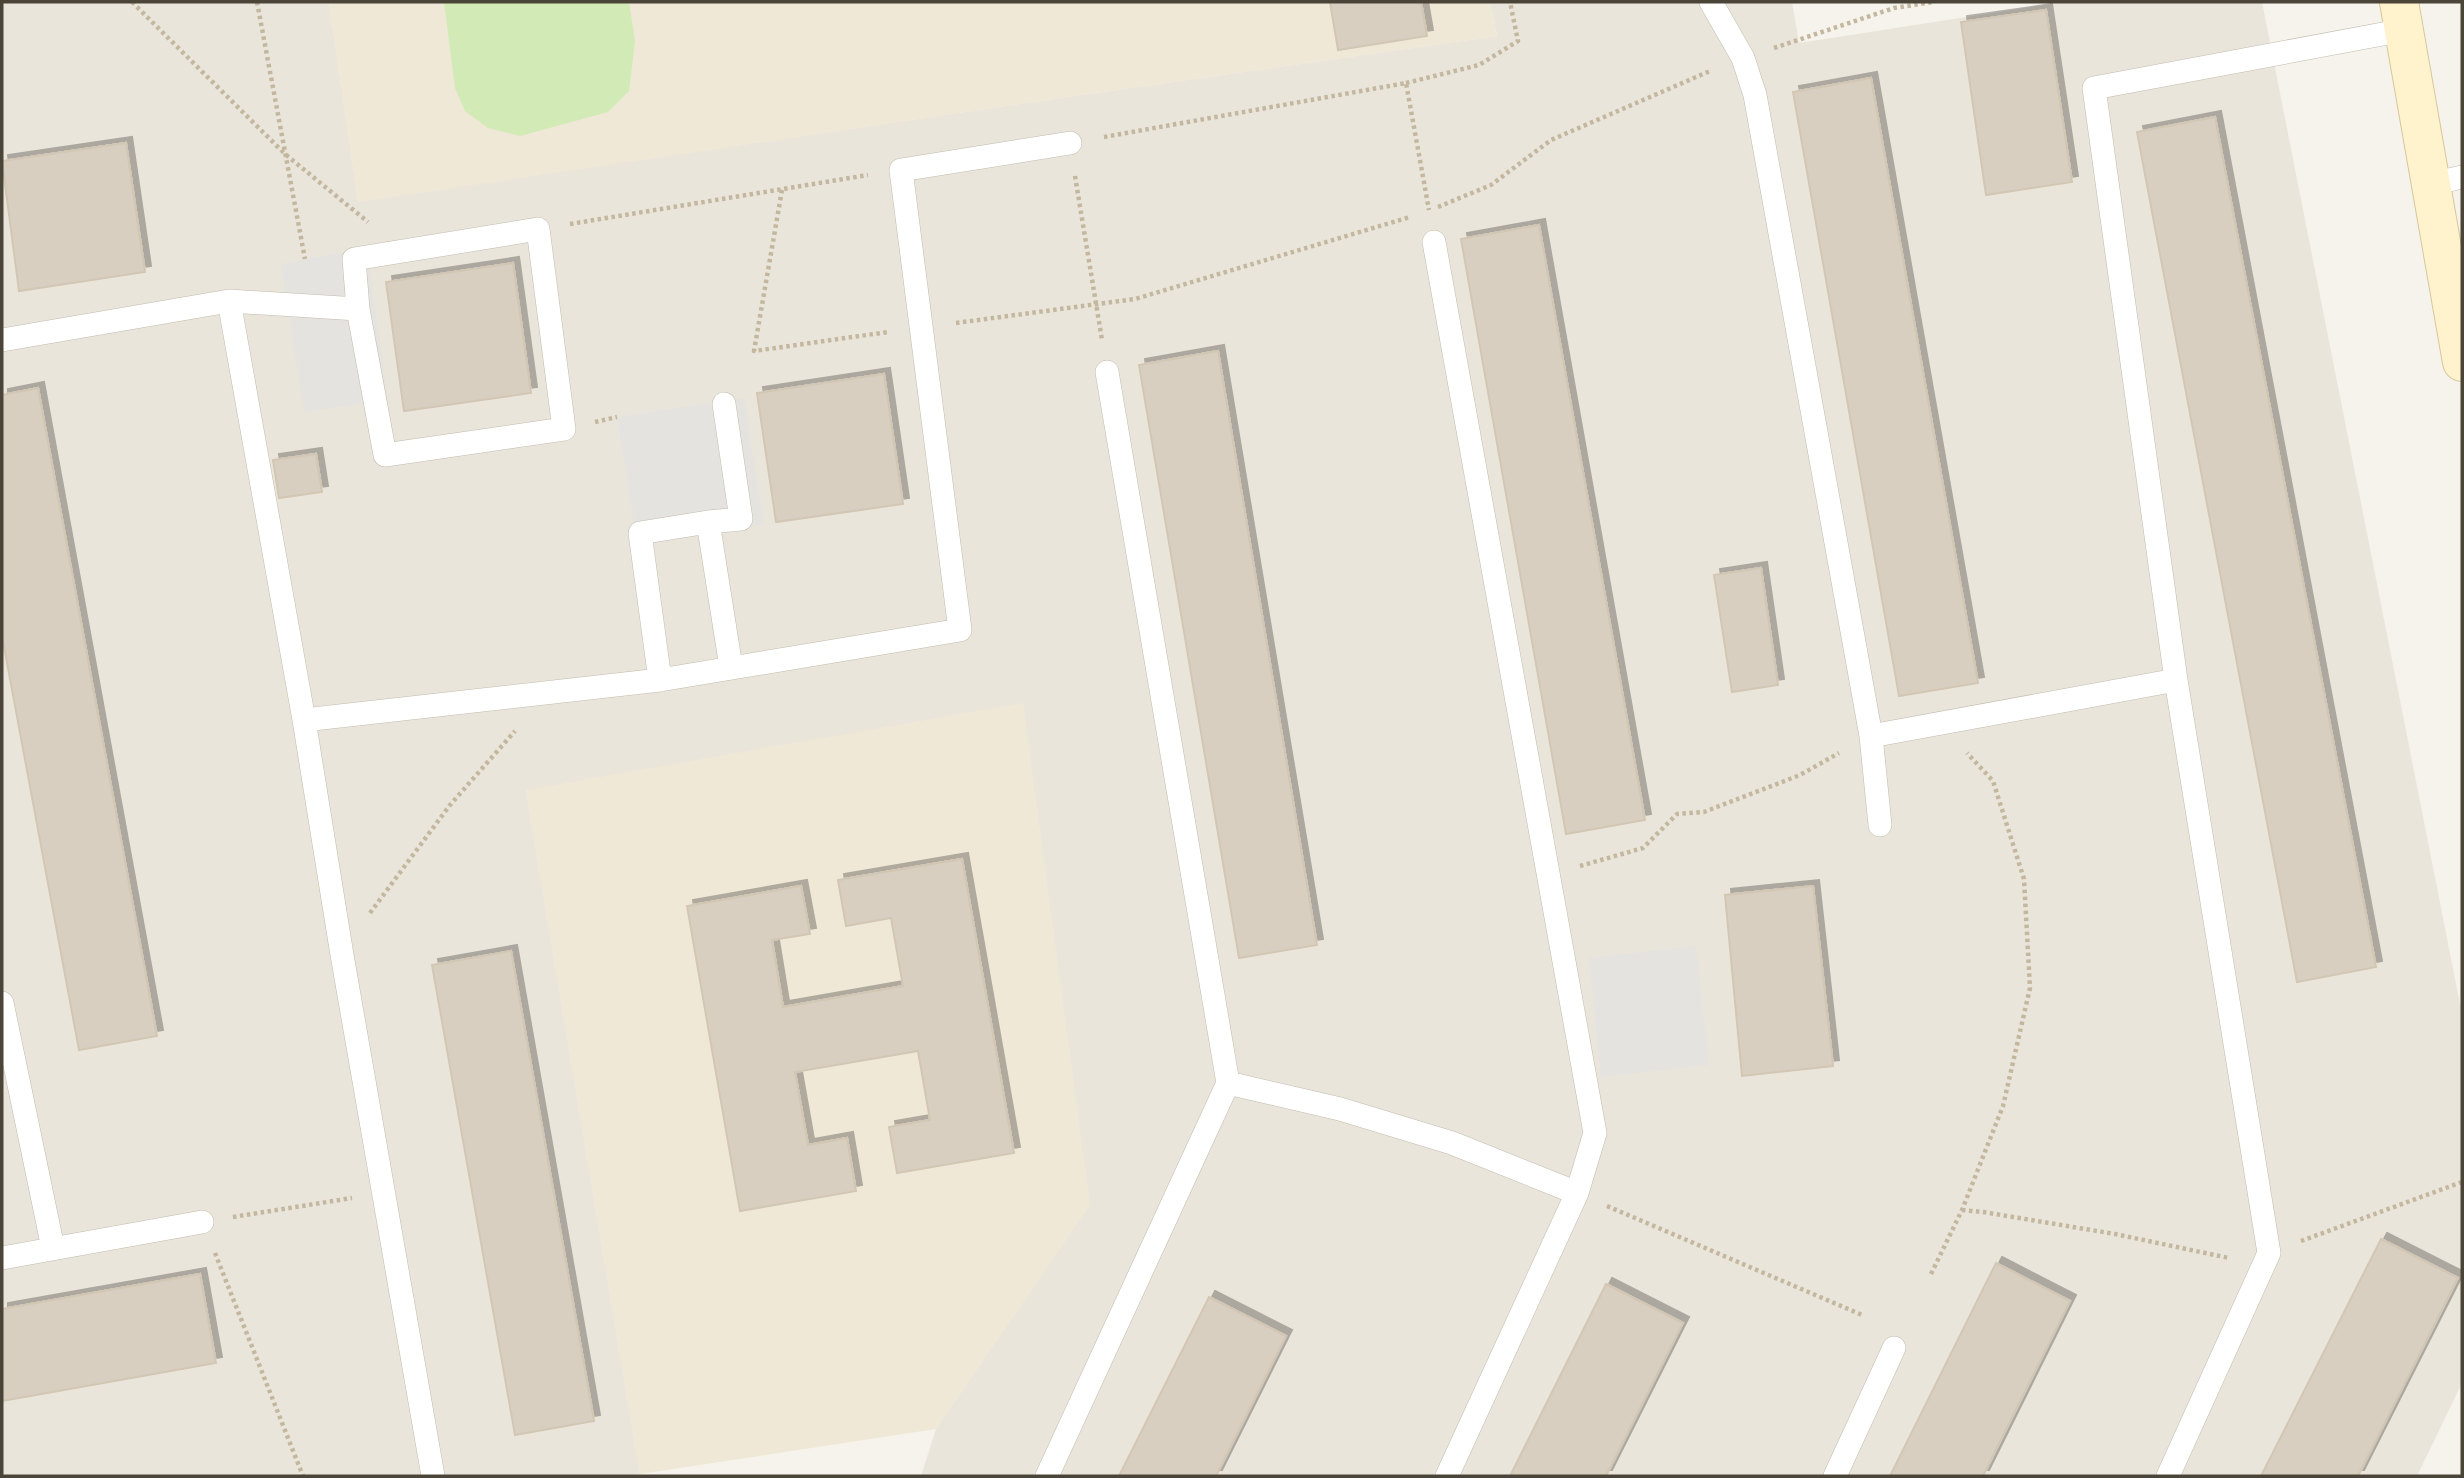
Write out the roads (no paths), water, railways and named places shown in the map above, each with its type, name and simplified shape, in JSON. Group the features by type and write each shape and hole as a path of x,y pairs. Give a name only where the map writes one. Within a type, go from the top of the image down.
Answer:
{"street":[{"path":"2401,16 2447,181 2462,362"}],"lane":[{"path":"1711,2 1743,58 1755,95 1871,736 1880,825"},
{"path":"2168,1476 2269,1253 2176,680 2094,88 2401,16"},
{"path":"304,720 660,680 960,630 901,170 1070,143"},
{"path":"538,229 564,429 385,455 358,309 354,259 538,229"},
{"path":"1434,242 1595,1133 1577,1193 1447,1476"},
{"path":"2,340 229,301 358,309"},
{"path":"229,301 304,720 433,1476"},
{"path":"1047,1476 1228,1083 1107,372"},
{"path":"660,680 640,533 741,519 724,404"},
{"path":"708,522 731,667"},
{"path":"1871,736 2176,680"},
{"path":"2,1003 52,1248"},
{"path":"1228,1083 1340,1109 1452,1143 1577,1193"},
{"path":"2,1258 202,1222"},
{"path":"1835,1476 1894,1348"}]}
